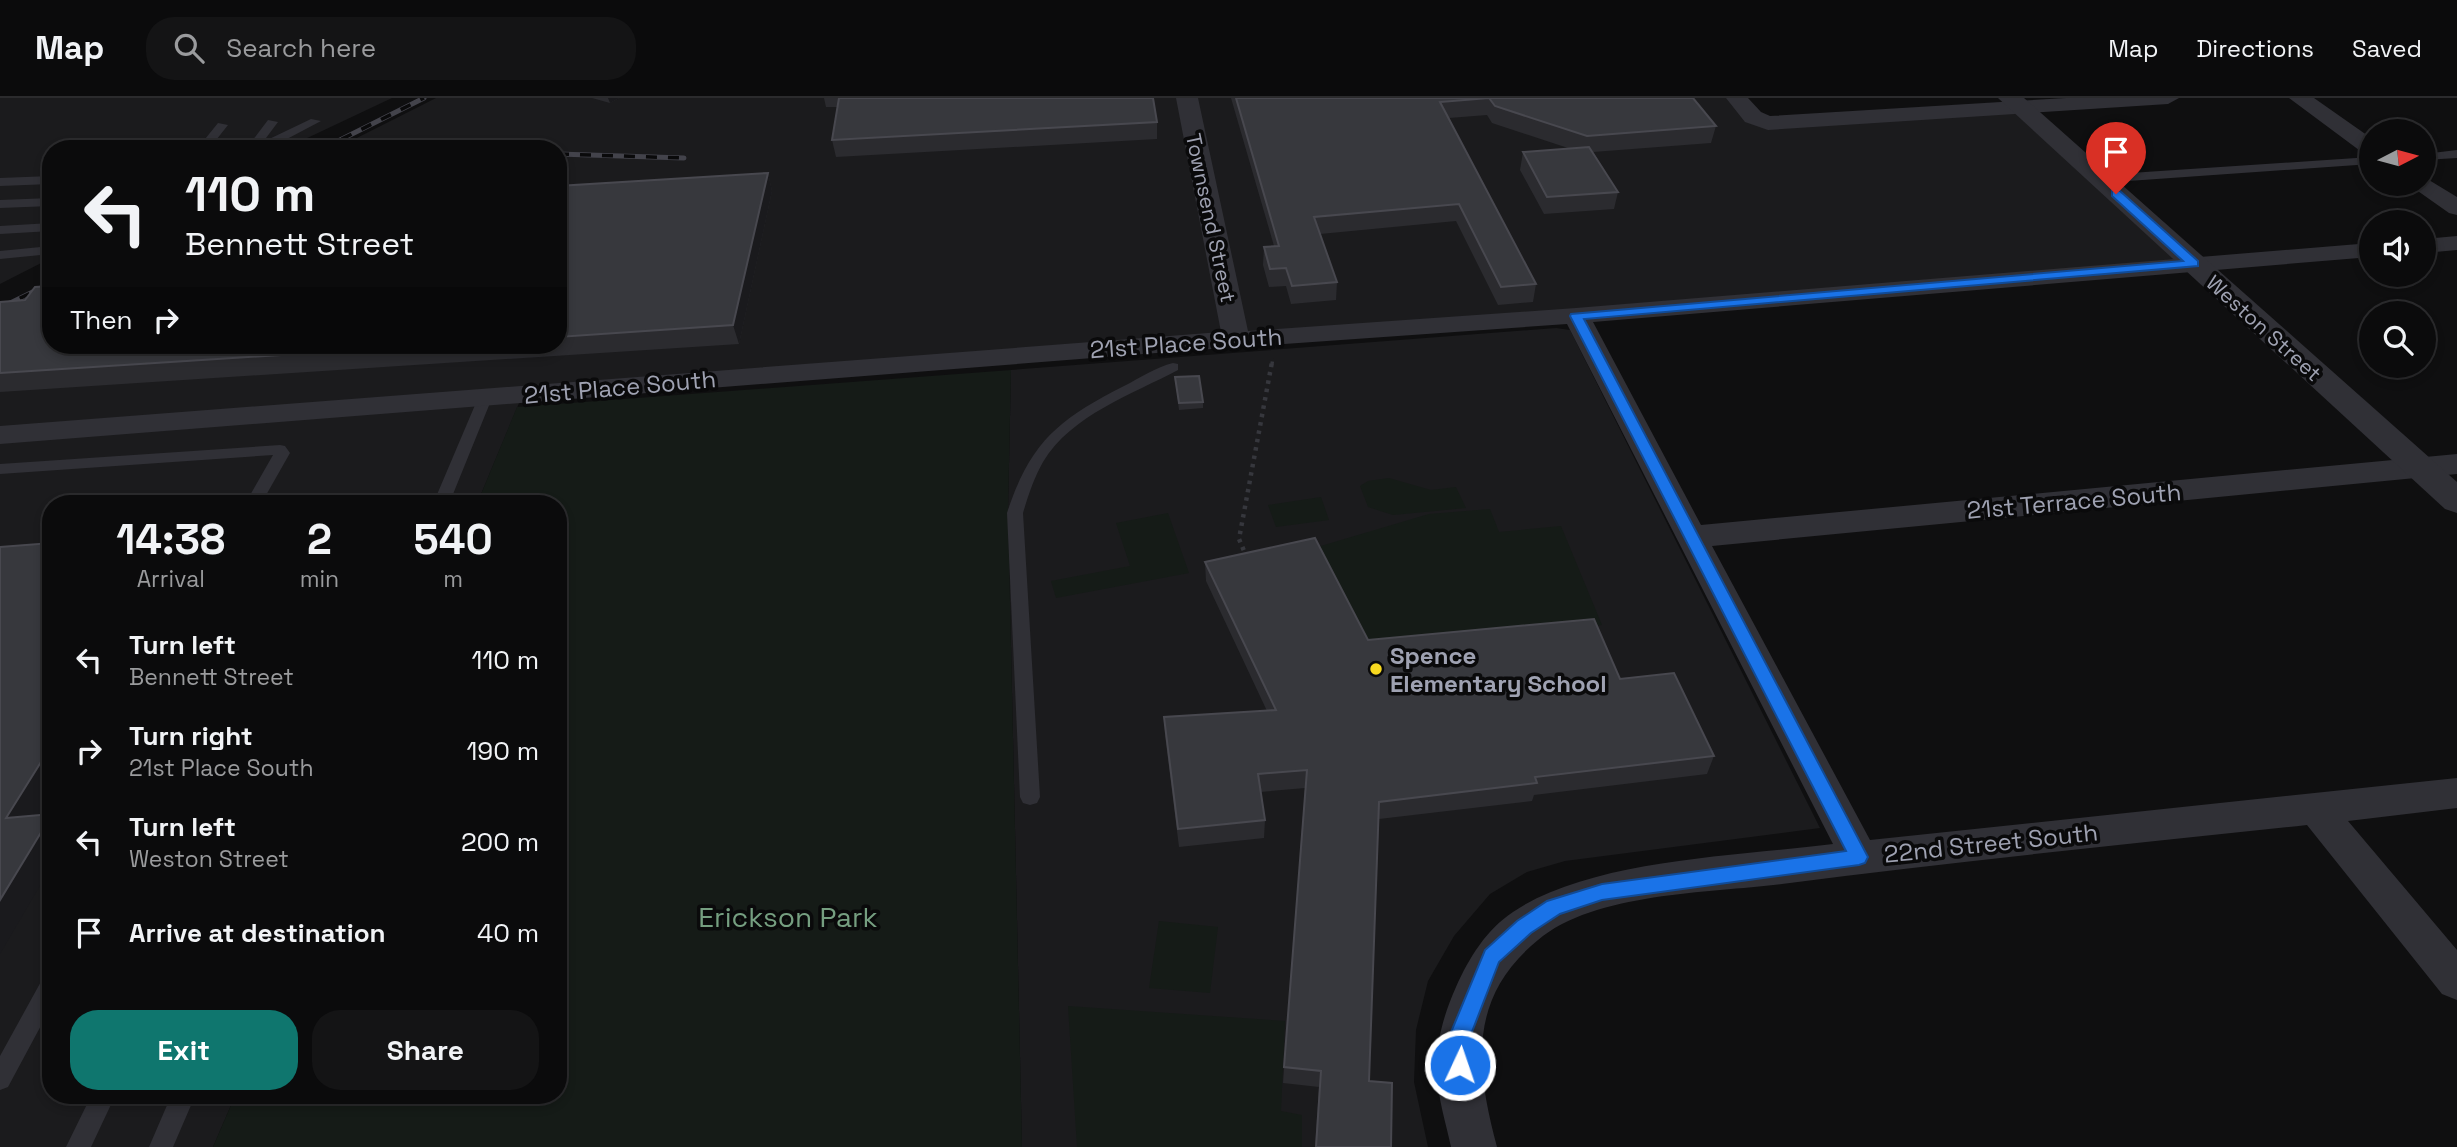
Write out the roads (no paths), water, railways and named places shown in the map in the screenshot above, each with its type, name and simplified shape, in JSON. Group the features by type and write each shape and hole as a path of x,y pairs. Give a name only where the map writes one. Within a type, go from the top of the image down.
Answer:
{"street":[{"name":"Townsend Street","path":"1187,98 1236,339"},
{"path":"1737,98 1753,117 1768,123 2015,103 2168,98"},
{"path":"2300,98 2359,140"},
{"name":"Weston Street","path":"2015,103 2457,501"},
{"path":"2436,193 2457,208"},
{"path":"2436,245 2457,243"},
{"name":"21st Place South","path":"0,435 1236,339 1576,316 2359,251"},
{"path":"1576,316 1859,857"},
{"name":"21st Terrace South","path":"1690,537 2457,464"},
{"name":"22nd Street South","path":"1475,1147 1461,1093 1460,1037 1492,957 1524,927 1554,907 1602,892 1859,857 2457,793"},
{"path":"2317,810 2457,981"}],"lane":[{"path":"276,140 315,121"},
{"path":"259,140 272,122"},
{"path":"210,140 222,125"},
{"path":"2436,156 2457,154"},
{"path":"2100,179 2359,161"},
{"path":"0,182 42,180"},
{"path":"0,204 42,202"},
{"path":"0,230 42,228"},
{"path":"0,255 42,251"},
{"path":"1030,797 1015,513 1025,482 1045,448 1080,418 1173,367"},
{"path":"444,495 485,398"},
{"path":"0,469 280,450 282,453 258,495"},
{"path":"0,1079 42,1002"},
{"path":"78,1147 99,1104"},
{"path":"161,1147 180,1104"}],"railway":[{"path":"340,140 424,98"},
{"path":"567,154 684,158"},
{"path":"0,308 42,287"}],"place":[{"name":"Spence Elementary School","path":"1376,669"}],"park label":[{"name":"Erickson Park","path":"788,917"}]}
